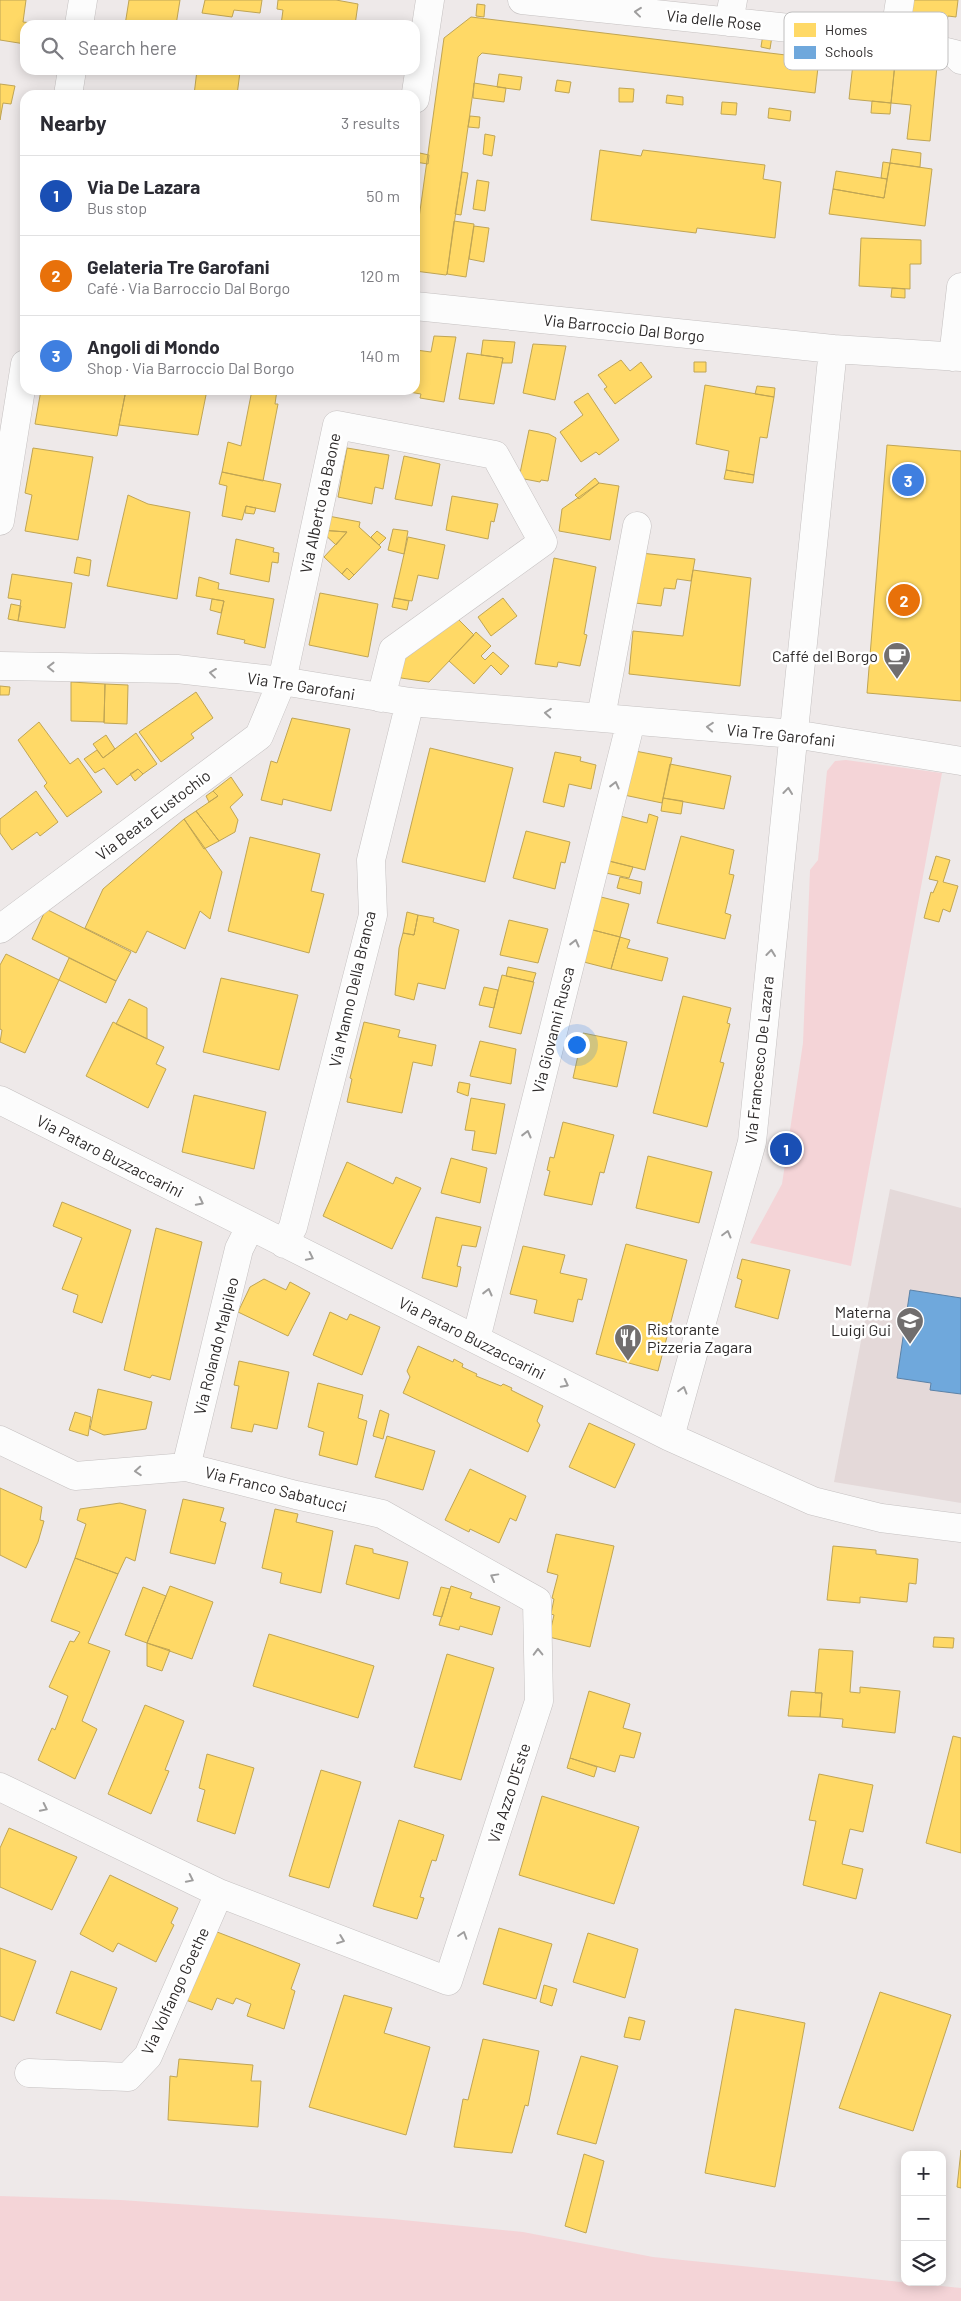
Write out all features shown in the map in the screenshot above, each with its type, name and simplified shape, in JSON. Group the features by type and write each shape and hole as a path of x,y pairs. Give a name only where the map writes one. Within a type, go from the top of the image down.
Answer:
{"street":[{"path":"80,20 83,0"},
{"path":"420,66 430,0"},
{"name":"Via delle Rose","path":"522,0 731,11 784,20"},
{"name":"Via delle Rose","path":"948,52 956,54 961,60"},
{"path":"69,90 71,75"},
{"path":"416,90 419,75"},
{"path":"957,357 961,288"},
{"name":"Via Barroccio Dal Borgo","path":"420,307 833,349 957,357"},
{"path":"794,734 833,349"},
{"path":"0,521 20,395"},
{"name":"Via Alberto da Baone","path":"282,681 337,425 495,455 542,542 393,650 382,698"},
{"path":"601,717 637,526"},
{"name":"Via Tre Garofani","path":"0,666 177,669 282,681 410,702 794,734 961,761"},
{"name":"Via Beata Eustochio","path":"0,929 259,736 282,681"},
{"name":"Via Manno Della Branca","path":"284,1244 293,1227 373,915 371,860 410,702"},
{"name":"Via Giovanni Rusca","path":"476,1339 631,721"},
{"name":"Via Francesco De Lazara","path":"670,1437 752,1142 794,734"},
{"name":"Via Pataro Buzzaccarini","path":"0,1100 670,1437 813,1501 881,1518 961,1528"},
{"name":"Via Rolando Malpileo","path":"186,1467 240,1249 250,1227"},
{"name":"Via Franco Sabatucci","path":"0,1440 75,1476 186,1467 296,1495 382,1514 537,1601"},
{"name":"Via Azzo D'Este","path":"219,1893 448,1981 539,1701 537,1601"},
{"path":"0,1787 219,1893"},
{"name":"Via Volfango Goethe","path":"29,2072 128,2077 148,2056 219,1893"}],"shaded area":[{"path":"846,760 942,773 851,1266 750,1243 782,1184 803,1043 810,870 818,860 827,771 835,761"},
{"name":"Materna Luigi Gui","path":"890,1189 961,1208 961,1503 834,1482"},
{"path":"0,2196 121,2200 393,2219 523,2232 653,2257 901,2282 901,2286 961,2288 961,2301 0,2301"}],"building: Homes":[{"path":"0,0 26,0 23,20 20,20 20,43 0,40"},
{"path":"129,0 180,0 177,20 126,20"},
{"path":"205,0 262,0 260,13 234,10 232,17 202,13"},
{"path":"278,0 336,0 358,4 356,20 282,20 283,10 277,9"},
{"path":"913,0 958,0 956,17 948,16 948,12 911,12"},
{"path":"477,4 485,5 484,17 476,16"},
{"path":"471,17 784,55 784,70 818,70 815,93 482,53 478,57 446,275 420,272 420,211 444,38"},
{"path":"763,34 772,36 770,49 761,47"},
{"path":"852,70 894,70 891,103 849,99"},
{"path":"894,70 937,70 930,141 907,139 911,105 891,103"},
{"path":"499,74 522,77 520,90 497,87"},
{"path":"196,75 240,75 238,90 195,90"},
{"path":"557,80 571,82 569,93 555,91"},
{"path":"474,83 506,88 504,102 473,98"},
{"path":"0,84 15,86 11,104 3,103 0,120"},
{"path":"619,88 634,89 633,102 619,102"},
{"path":"667,95 683,97 683,105 666,103"},
{"path":"872,101 891,103 890,114 871,113"},
{"path":"722,102 737,103 736,115 721,114"},
{"path":"769,108 791,111 790,121 768,118"},
{"path":"470,116 480,117 479,128 468,127"},
{"path":"485,134 495,136 492,156 483,154"},
{"path":"892,149 921,153 920,167 890,163"},
{"path":"600,150 641,156 643,150 765,165 763,179 781,182 775,238 697,228 696,233 591,220"},
{"path":"420,153 429,155 428,164 420,163"},
{"path":"883,162 890,163 887,179 881,178"},
{"path":"890,163 932,169 925,226 829,214 833,189 884,198"},
{"path":"836,171 887,179 884,198 833,189"},
{"path":"462,172 468,173 461,215 455,214"},
{"path":"477,180 489,182 485,211 473,209"},
{"path":"454,221 474,224 466,277 447,274"},
{"path":"474,226 489,228 484,262 469,259"},
{"path":"861,238 921,240 921,264 910,264 910,289 859,286"},
{"path":"892,288 905,289 905,298 891,297"},
{"path":"434,336 456,337 444,402 420,398 420,351 431,352"},
{"path":"483,340 515,342 512,363 502,363 503,358 481,355"},
{"path":"533,344 566,346 555,400 523,393"},
{"path":"467,353 503,358 494,404 459,399"},
{"path":"621,360 630,371 641,362 652,377 615,404 604,389 607,387 598,375"},
{"path":"694,362 706,362 706,372 694,372"},
{"path":"705,385 774,397 767,438 760,437 754,475 726,470 729,451 696,444"},
{"path":"757,386 775,388 774,397 755,394"},
{"path":"588,393 619,440 599,455 596,452 581,462 560,432 583,415 574,402"},
{"path":"40,395 125,395 117,436 35,424"},
{"path":"125,395 206,395 198,435 119,425"},
{"path":"251,395 276,395 275,404 278,404 263,481 222,472 228,442 241,446"},
{"path":"529,430 549,434 556,438 548,481 541,480 540,482 519,478"},
{"path":"887,445 961,451 961,701 867,693"},
{"path":"33,448 93,457 78,540 25,531 32,495 25,493"},
{"path":"347,448 389,455 383,489 375,487 372,504 338,497"},
{"path":"404,456 440,464 432,506 395,499"},
{"path":"726,470 754,475 753,483 724,479"},
{"path":"222,472 281,484 275,512 246,506 242,520 222,516 227,486 219,484"},
{"path":"595,478 599,483 579,499 575,495"},
{"path":"599,483 619,486 610,540 559,531 562,509"},
{"path":"128,495 148,504 190,512 177,599 107,586"},
{"path":"452,496 498,504 494,522 491,521 488,539 446,530"},
{"path":"246,506 256,508 254,514 245,513"},
{"path":"323,515 360,522 359,527 381,547 354,575 347,568 342,574 324,557 347,532 320,530"},
{"path":"393,529 408,531 404,554 388,550"},
{"path":"320,530 347,532 336,545"},
{"path":"377,531 386,538 379,545 371,537"},
{"path":"408,537 445,545 438,579 418,575 412,601 394,598"},
{"path":"236,539 274,548 273,552 279,553 278,563 272,562 269,582 230,574"},
{"path":"641,553 695,559 691,581 677,579 675,589 664,588 661,606 635,603"},
{"path":"77,557 91,560 89,576 74,573"},
{"path":"554,558 596,567 584,634 587,635 580,666 558,662 557,667 535,664"},
{"path":"347,568 354,575 349,580 342,574"},
{"path":"693,570 751,578 740,686 629,674 633,631 683,636"},
{"path":"12,574 72,583 65,628 18,621 21,600 8,598"},
{"path":"199,577 219,583 218,589 274,599 265,648 244,643 245,640 217,634 224,601 196,596"},
{"path":"320,593 378,604 368,657 309,645"},
{"path":"394,598 409,601 407,610 392,607"},
{"path":"503,598 517,616 491,636 478,617"},
{"path":"212,599 224,601 221,613 210,610"},
{"path":"11,604 21,606 18,621 8,619"},
{"path":"458,619 474,635 429,682 401,678 396,665"},
{"path":"476,632 491,646 481,656 485,660 493,652 509,666 501,675 491,665 474,684 449,661"},
{"path":"71,682 105,684 104,722 71,721"},
{"path":"105,684 128,685 127,724 104,723"},
{"path":"0,686 10,687 9,695 0,695"},
{"path":"196,692 213,718 191,734 194,738 161,762 139,732"},
{"path":"292,718 350,729 331,811 283,799 282,805 261,800 271,761 277,763"},
{"path":"39,722 70,764 78,758 102,792 67,817 44,786 47,783 18,740"},
{"path":"136,733 157,764 143,774 138,769 117,785 104,768 95,773 84,759 97,750 103,758"},
{"path":"106,735 115,749 103,758 93,744"},
{"path":"430,748 513,768 485,882 402,862"},
{"path":"635,751 672,758 662,803 624,795"},
{"path":"555,752 581,757 580,761 596,765 591,789 569,784 564,807 543,802"},
{"path":"670,764 731,776 724,809 663,798"},
{"path":"138,769 143,774 135,781 130,774"},
{"path":"231,777 243,795 230,807 238,820 235,832 219,841 196,811 218,796 213,791"},
{"path":"36,791 58,822 40,836 37,832 12,850 0,833 0,819"},
{"path":"213,791 218,796 209,802 206,796"},
{"path":"663,798 683,801 681,814 661,811"},
{"path":"196,811 219,841 204,849 184,819"},
{"path":"649,814 658,817 645,870 609,861 620,816 647,823"},
{"path":"184,819 222,872 210,919 200,911 185,949 147,931 136,953 85,928 103,889"},
{"path":"526,831 570,842 565,863 561,862 555,889 513,878"},
{"path":"681,836 734,850 729,874 734,875 725,913 731,915 725,939 657,923"},
{"path":"250,837 320,854 311,891 324,894 309,953 228,931"},
{"path":"936,856 950,860 943,882 958,886 950,912 943,909 939,922 924,918 931,892 933,893 938,881 929,879"},
{"path":"609,861 633,867 629,878 606,873"},
{"path":"620,877 642,882 640,894 617,888"},
{"path":"593,895 629,904 620,937 585,928"},
{"path":"46,909 131,952 116,981 32,939"},
{"path":"407,912 418,915 414,935 403,933"},
{"path":"418,915 434,918 433,922 459,930 445,989 418,983 414,1000 395,995 399,948 403,933 414,935"},
{"path":"509,920 548,929 538,963 500,955"},
{"path":"585,928 620,937 611,969 576,960"},
{"path":"620,937 630,940 627,948 668,958 662,981 611,969"},
{"path":"6,954 59,980 25,1053 0,1042 2,1030 0,1029 0,965"},
{"path":"69,958 116,981 106,1003 59,980"},
{"path":"508,967 536,973 533,982 506,976"},
{"path":"502,975 534,982 521,1034 489,1027"},
{"path":"221,978 298,995 279,1070 203,1052"},
{"path":"484,987 498,990 494,1008 479,1005"},
{"path":"683,996 731,1008 727,1023 730,1024 720,1062 724,1063 707,1127 653,1113"},
{"path":"129,999 147,1008 147,1039 116,1024"},
{"path":"113,1022 164,1047 156,1064 166,1069 148,1108 86,1076"},
{"path":"364,1022 400,1030 398,1037 436,1045 432,1066 413,1062 402,1113 347,1102 352,1079 350,1078"},
{"path":"583,1033 627,1042 617,1087 573,1078"},
{"path":"480,1041 516,1049 511,1084 470,1076"},
{"path":"459,1082 470,1084 468,1096 457,1092"},
{"path":"194,1095 266,1112 254,1169 182,1152"},
{"path":"471,1098 505,1104 496,1154 472,1150 475,1131 465,1130"},
{"path":"563,1122 614,1135 604,1173 600,1172 592,1205 544,1195 550,1171 547,1170 550,1157 554,1158"},
{"path":"648,1156 712,1172 699,1223 636,1208"},
{"path":"451,1158 487,1168 480,1203 441,1193"},
{"path":"347,1162 393,1184 396,1177 421,1188 392,1249 323,1216"},
{"path":"62,1202 131,1230 102,1323 73,1312 78,1295 62,1289 82,1238 53,1226"},
{"path":"436,1217 481,1227 476,1247 462,1245 457,1266 461,1267 457,1287 422,1278"},
{"path":"156,1228 202,1242 170,1380 152,1375 150,1378 124,1370"},
{"path":"626,1244 687,1260 658,1371 596,1354"},
{"path":"523,1246 565,1255 560,1273 587,1279 582,1300 578,1299 573,1322 534,1313 537,1300 510,1294"},
{"path":"742,1259 790,1270 778,1319 735,1307 742,1280 737,1278"},
{"path":"264,1279 286,1290 290,1282 310,1293 288,1336 238,1312 250,1287"},
{"path":"330,1312 347,1320 350,1314 380,1327 362,1375 313,1355"},
{"path":"418,1346 453,1362 454,1359 463,1364 462,1367 477,1374 476,1376 501,1386 503,1384 512,1388 511,1390 543,1406 537,1421 540,1425 528,1452 403,1393 410,1377 407,1371"},
{"path":"239,1361 289,1372 277,1429 254,1424 252,1432 231,1428 239,1386 234,1385"},
{"path":"318,1383 363,1395 358,1418 367,1421 357,1465 319,1455 324,1432 308,1427"},
{"path":"98,1389 152,1402 146,1429 104,1435 90,1429"},
{"path":"380,1410 389,1414 383,1439 373,1436"},
{"path":"75,1412 91,1417 88,1436 69,1430"},
{"path":"589,1423 635,1444 615,1488 569,1467"},
{"path":"387,1436 435,1451 423,1490 375,1477"},
{"path":"470,1469 526,1496 516,1521 510,1518 499,1543 470,1529 469,1532 445,1520"},
{"path":"0,1488 42,1507 40,1520 44,1521 38,1542 26,1568 0,1555"},
{"path":"183,1499 224,1508 220,1521 226,1523 215,1564 170,1553"},
{"path":"120,1503 146,1510 135,1561 126,1557 118,1574 75,1558 86,1524 77,1520 80,1509"},
{"path":"275,1509 298,1514 296,1522 333,1531 321,1593 280,1583 282,1573 262,1568"},
{"path":"556,1534 614,1546 590,1647 549,1637 554,1615 551,1614 554,1599 552,1598 558,1575 547,1572"},
{"path":"355,1545 373,1549 373,1553 408,1562 399,1599 346,1584"},
{"path":"833,1546 876,1550 876,1554 918,1559 916,1584 909,1583 907,1602 860,1597 860,1603 827,1600"},
{"path":"75,1558 118,1574 88,1643 110,1651 82,1721 97,1729 75,1779 38,1760 52,1728 55,1730 68,1696 49,1687 70,1641 74,1642 80,1632 51,1621"},
{"path":"170,1586 213,1602 192,1659 147,1643"},
{"path":"451,1586 472,1593 470,1598 500,1607 492,1635 460,1626 459,1630 439,1625"},
{"path":"143,1587 166,1596 147,1643 125,1635"},
{"path":"441,1587 450,1589 442,1617 433,1615"},
{"path":"269,1634 374,1666 358,1718 253,1686"},
{"path":"934,1637 954,1638 953,1648 933,1647"},
{"path":"147,1643 170,1650 162,1671 147,1666"},
{"path":"819,1649 853,1651 850,1692 860,1693 860,1687 900,1691 895,1733 842,1727 843,1719 820,1717 822,1693 815,1693"},
{"path":"447,1654 494,1668 461,1780 414,1767"},
{"path":"589,1691 630,1704 623,1728 641,1733 634,1758 620,1755 615,1772 570,1758"},
{"path":"791,1691 822,1693 820,1717 788,1716"},
{"path":"145,1705 184,1721 165,1770 169,1771 151,1814 108,1794"},
{"path":"953,1736 961,1738 961,1853 926,1843"},
{"path":"207,1754 254,1768 235,1834 197,1821 205,1790 199,1788"},
{"path":"570,1758 597,1767 594,1777 567,1768"},
{"path":"321,1770 361,1782 329,1888 289,1876"},
{"path":"819,1774 873,1785 863,1832 850,1829 842,1864 863,1869 856,1899 803,1885 816,1821 809,1820"},
{"path":"542,1796 639,1827 614,1904 519,1875"},
{"path":"399,1820 444,1835 436,1861 432,1860 420,1897 424,1898 417,1919 373,1906"},
{"path":"9,1828 77,1857 52,1910 0,1887 0,1848"},
{"path":"110,1875 178,1908 171,1923 174,1925 156,1962 118,1943 113,1952 80,1934"},
{"path":"499,1928 552,1944 536,1999 483,1984"},
{"path":"212,1930 300,1964 291,1989 295,1991 284,2029 247,2016 251,2004 236,1998 233,2004 217,1998 212,2010 186,2000"},
{"path":"588,1933 638,1949 625,1998 573,1982"},
{"path":"0,1948 36,1961 14,2021 0,2016"},
{"path":"71,1971 117,1988 101,2030 56,2013"},
{"path":"544,1985 557,1989 552,2006 540,2002"},
{"path":"880,1992 951,2015 913,2131 839,2108"},
{"path":"344,1995 392,2008 384,2033 430,2047 406,2135 309,2107"},
{"path":"735,2009 805,2023 775,2187 705,2173"},
{"path":"629,2017 645,2021 640,2040 624,2037"},
{"path":"483,2039 539,2051 528,2106 525,2105 512,2153 454,2147 463,2099 468,2100"},
{"path":"581,2056 618,2066 596,2144 557,2134"},
{"path":"179,2059 253,2065 251,2081 261,2081 258,2127 168,2120 170,2076 177,2077"},
{"path":"961,2150 961,2188 957,2187"},
{"path":"584,2154 604,2161 586,2233 565,2226"}],"building: Schools":[{"path":"910,1290 961,1298 961,1394 930,1390 931,1383 897,1378"}],"place":[{"name":"Angoli di Mondo","path":"908,480"},
{"name":"Gelateria Tre Garofani","path":"904,600"},
{"name":"Caffé del Borgo","path":"897,680"},
{"name":"Via De Lazara","path":"786,1149"},
{"name":"Materna Luigi Gui","path":"910,1345"},
{"name":"Ristorante Pizzeria Zagara","path":"628,1362"}]}
